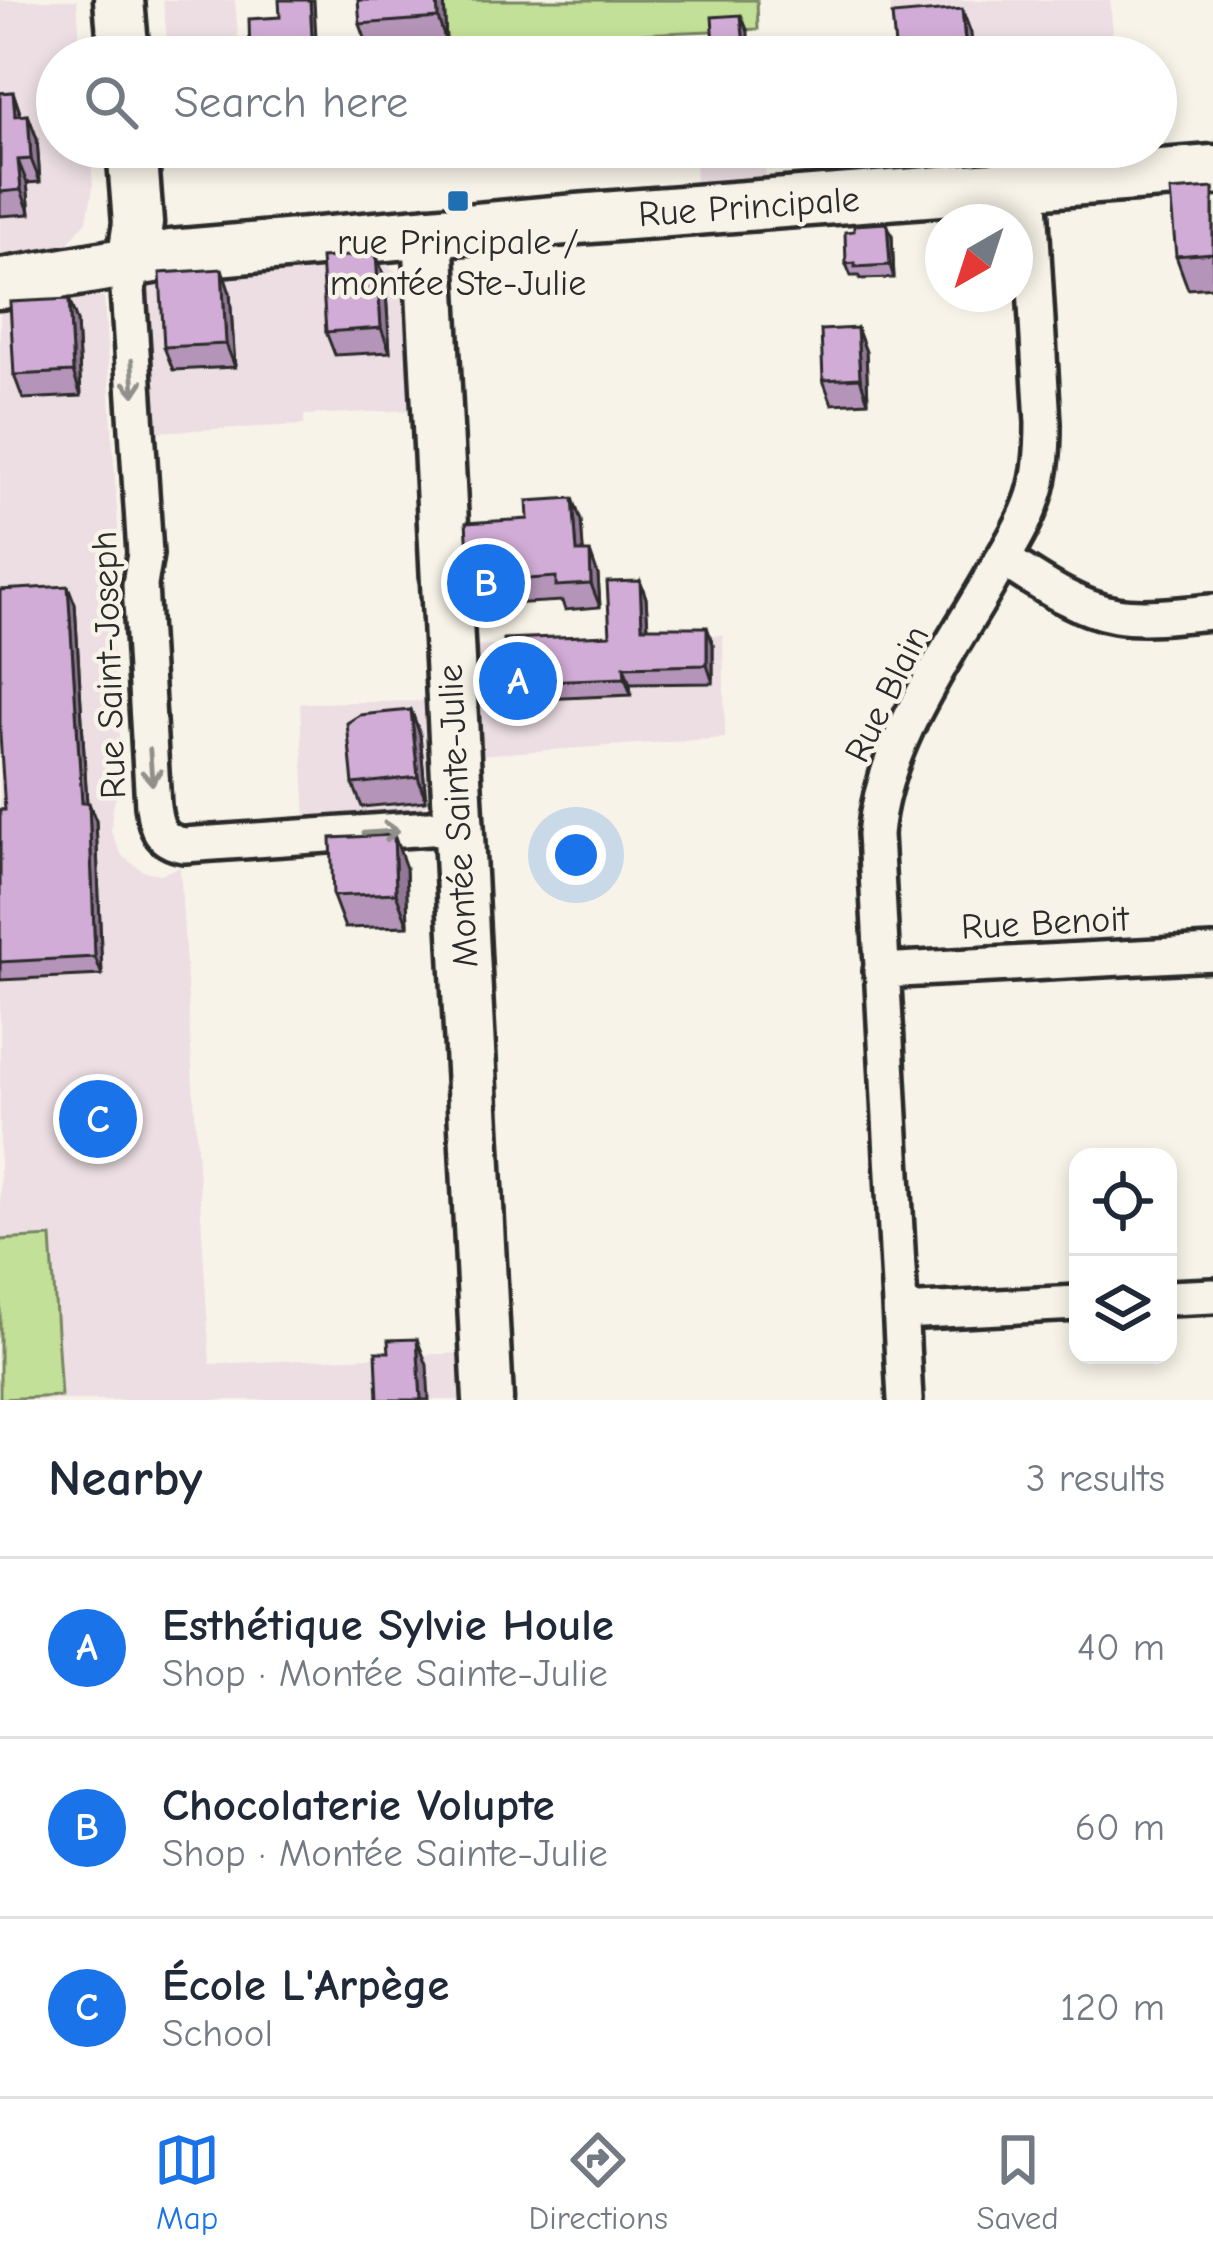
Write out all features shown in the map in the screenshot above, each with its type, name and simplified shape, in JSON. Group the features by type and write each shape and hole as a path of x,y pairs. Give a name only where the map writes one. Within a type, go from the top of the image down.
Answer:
{"street":[{"path":"118,0 122,36"},
{"path":"132,261 138,212 134,168"},
{"name":"Rue Principale","path":"0,284 171,255 1213,170"},
{"name":"Rue Blain","path":"905,1400 874,834 884,783 910,722 1034,496 1042,450 1029,185"},
{"name":"Montée Sainte-Julie","path":"428,232 488,1400"},
{"name":"Rue Saint-Joseph","path":"132,261 128,289 145,554 140,585 153,806 160,833 184,845 459,826"},
{"path":"1003,559 1100,611 1128,616 1213,612"},
{"name":"Rue Benoit","path":"881,971 1213,953"},
{"path":"1177,1298 1213,1296"},
{"path":"901,1312 1069,1303"}],"shaded area":[{"path":"0,0 77,0 80,36 36,36 36,168 92,168 87,220 55,251 0,260"},
{"path":"163,0 235,0 238,36 167,36"},
{"path":"890,0 1110,0 1113,36 893,36"},
{"path":"696,168 765,168 766,180 696,187"},
{"path":"378,261 395,270 406,285 413,410 304,415 304,425 150,432 142,289 270,269"},
{"path":"87,295 104,298 119,545 107,574 122,777 111,832 122,856 143,871 161,874 180,867 210,1364 461,1353 463,1400 0,1400 0,310"},
{"path":"723,635 725,738 476,755 469,647"},
{"path":"428,701 432,791 425,808 417,813 306,821 300,703"}],"green space":[{"path":"444,0 757,0 758,29 446,36"},
{"path":"51,1237 61,1396 0,1399 0,1240"}],"building":[{"path":"279,0 310,0 312,36 249,36 249,19 280,17"},
{"path":"358,0 437,0 438,18 360,24"},
{"path":"962,9 964,36 894,36 892,15"},
{"path":"741,15 743,36 713,36 712,17"},
{"path":"13,92 15,116 28,115 31,159 18,160 21,190 0,192 0,93"},
{"path":"1213,188 1213,253 1176,256 1170,191"},
{"path":"887,223 890,265 846,264 845,232 854,231 854,225"},
{"path":"376,254 381,328 326,332 321,258"},
{"path":"222,269 226,344 164,347 160,273"},
{"path":"69,299 73,372 14,375 10,302"},
{"path":"857,328 860,378 823,380 821,330"},
{"path":"573,498 577,552 590,552 591,584 556,586 556,577 483,582 470,578 466,523 528,519 527,501"},
{"path":"640,581 642,627 707,627 707,665 624,667 625,678 514,682 513,669 506,669 504,639 610,635 607,582"},
{"path":"68,586 82,803 89,803 95,957 0,962 0,810 5,810 0,590"},
{"path":"411,710 418,777 353,784 347,723 360,715"},
{"path":"394,835 396,893 333,896 331,838"},
{"path":"417,1339 421,1400 378,1400 376,1352 389,1352 388,1340"}],"place":[{"name":"rue Principale / montée Ste-Julie","path":"458,201"},
{"name":"Chocolaterie Volupte","path":"486,583"},
{"name":"Esthétique Sylvie Houle","path":"518,681"},
{"name":"École L'Arpège","path":"98,1119"}]}
